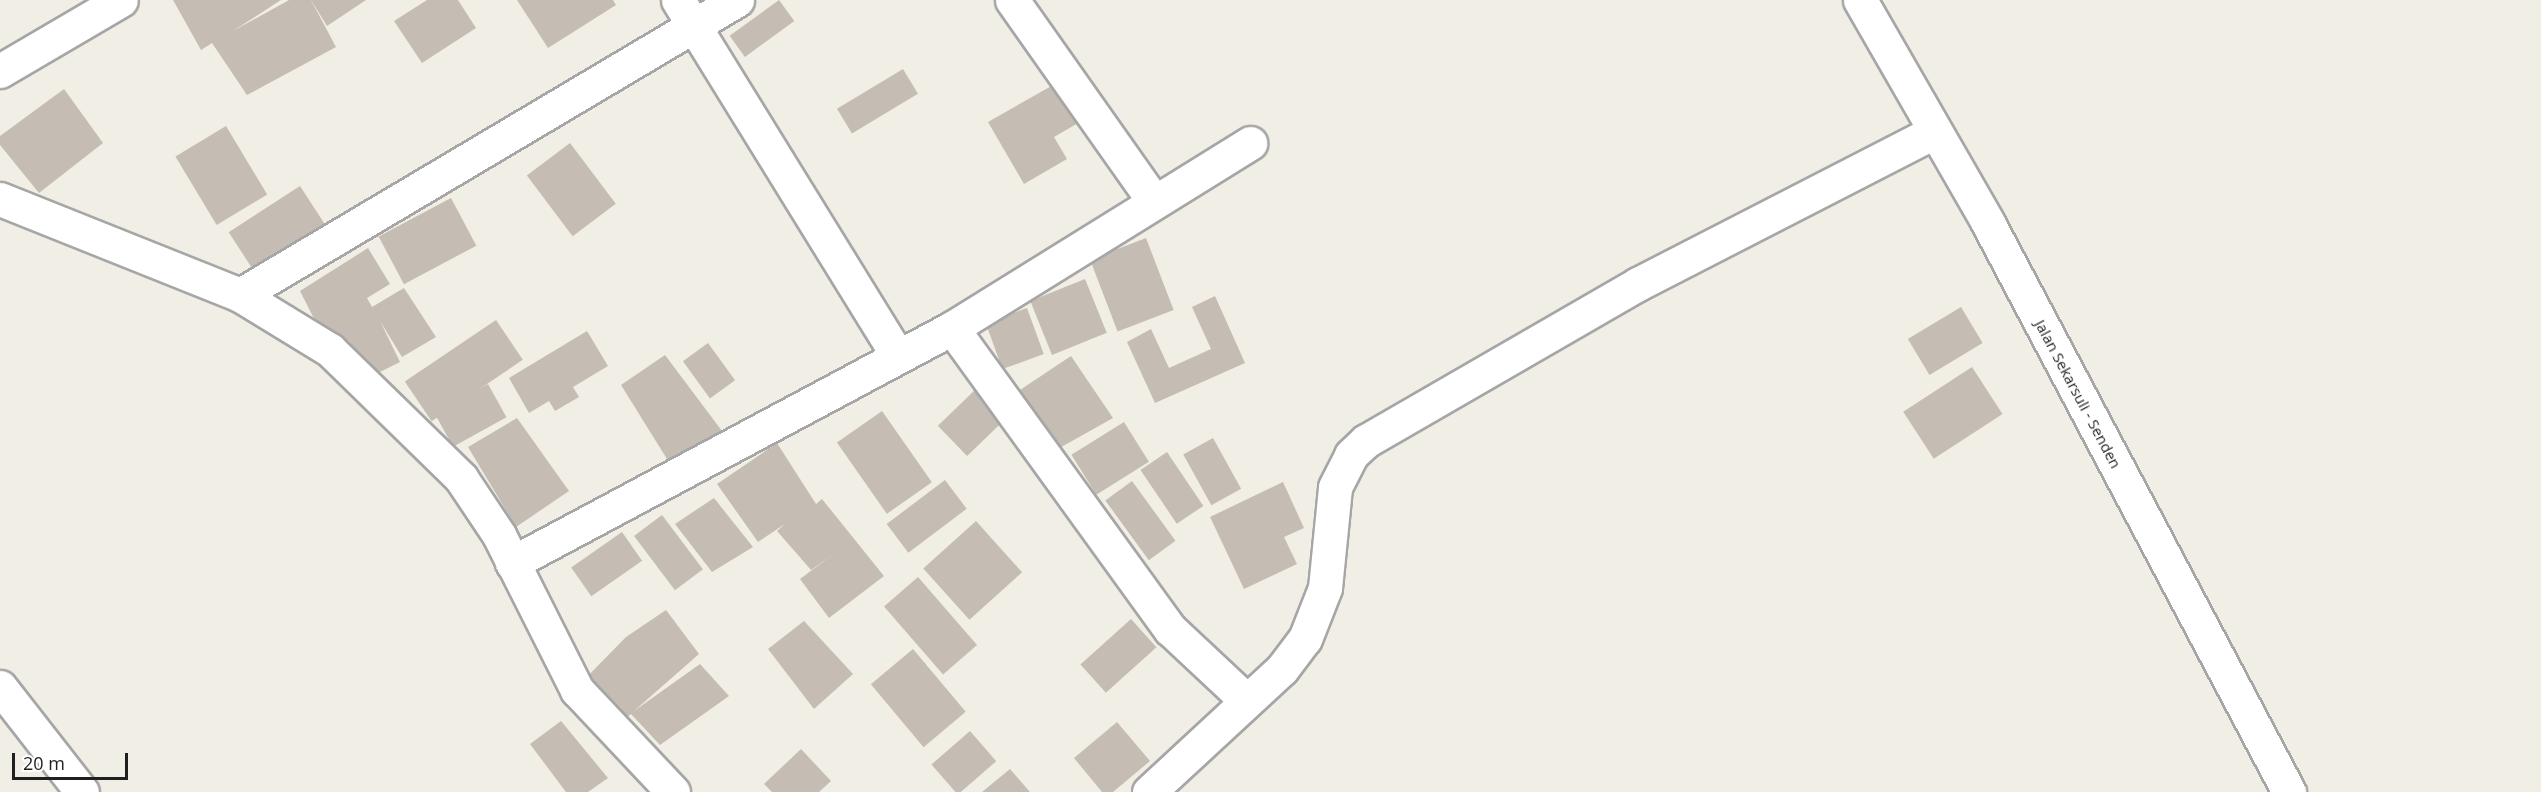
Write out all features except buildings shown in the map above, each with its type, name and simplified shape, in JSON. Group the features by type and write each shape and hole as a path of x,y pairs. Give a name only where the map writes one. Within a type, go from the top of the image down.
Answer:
{"street":[{"path":"0,71 121,0"},
{"path":"240,295 686,12 737,0"},
{"path":"1012,0 1153,200"},
{"name":"Jalan Sekarsuli - Senden","path":"1860,0 1988,223 2289,792"},
{"path":"686,12 897,355"},
{"path":"1149,792 1282,669 1320,610 1335,487 1351,455 1366,441 1638,284 1934,132"},
{"path":"512,563 897,355 952,328 1153,200 1250,143"},
{"path":"0,199 240,295 330,350 433,446 483,509 577,690 673,792"},
{"path":"952,328 1170,630 1247,701"},
{"path":"0,687 82,792"}]}
